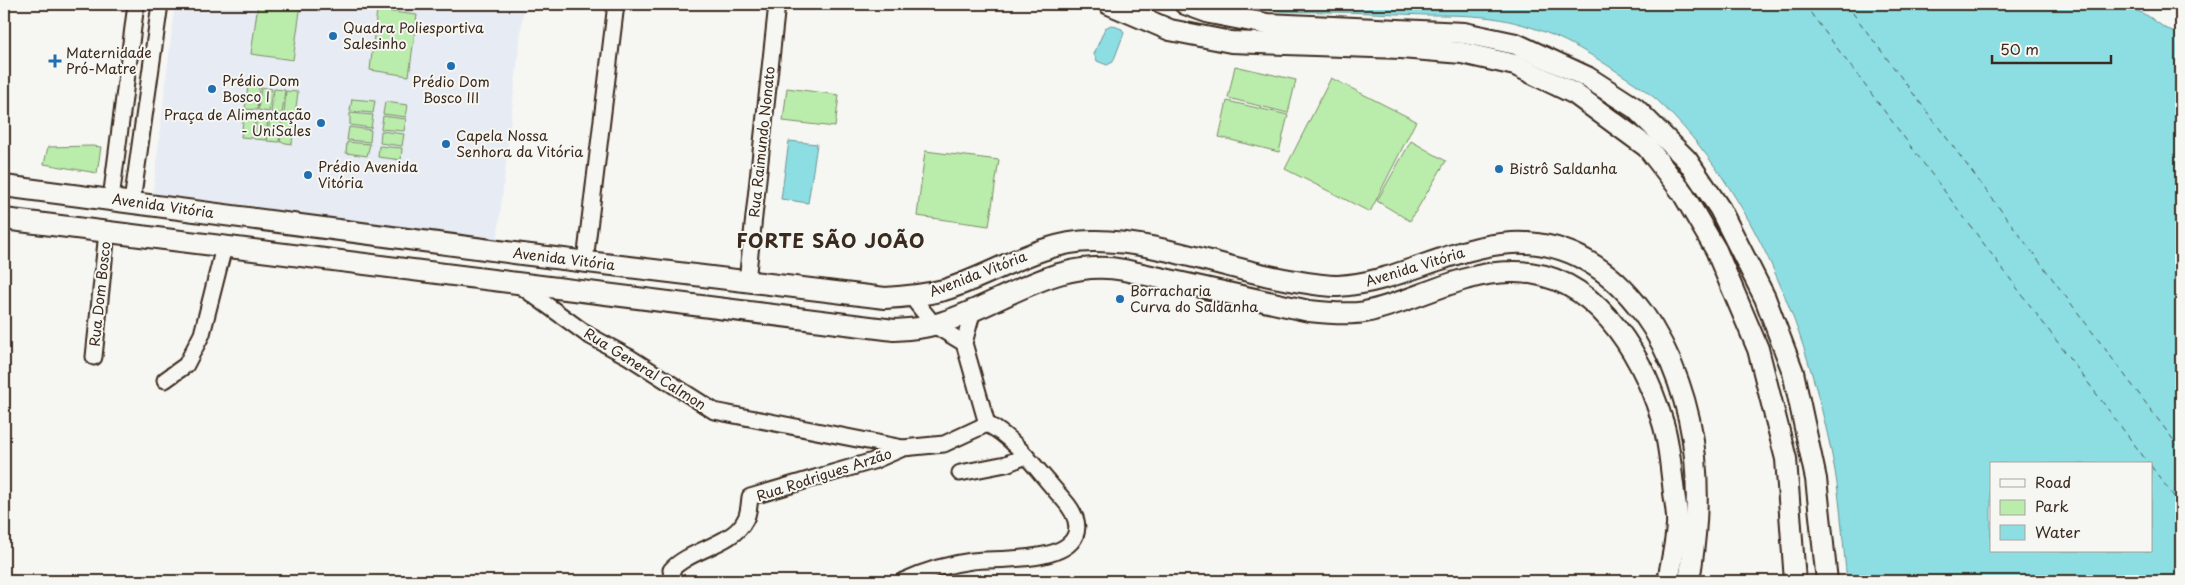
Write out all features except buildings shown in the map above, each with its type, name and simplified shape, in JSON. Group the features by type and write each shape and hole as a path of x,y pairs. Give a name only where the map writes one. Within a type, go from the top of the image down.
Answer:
{"main road":[{"path":"1109,4 1170,30 1231,42 1462,52 1515,65 1575,94 1647,147 1682,192 1716,250 1758,349 1786,460 1795,581"},
{"path":"1185,4 1210,14 1267,24 1464,33 1516,44 1587,77 1635,108 1687,160 1720,209 1765,298 1795,382 1816,479 1826,581"},
{"name":"Avenida Vitória","path":"4,186 885,298 911,296 943,290 1054,246 1089,241 1126,243 1267,276 1335,286 1385,279 1479,247 1514,243 1548,247 1576,255 1601,269 1631,296 1659,337 1677,380 1688,417 1695,455 1697,529 1689,581"},
{"path":"111,199 116,233"},
{"name":"Avenida Vitória","path":"4,219 877,329 910,329 934,325 1056,274 1094,267 1124,270 1309,311 1340,314 1364,312 1459,282 1510,272 1542,276 1578,291 1599,307 1631,349 1648,382 1663,422 1677,524 1668,581"}],"street":[{"path":"111,199 136,4"},
{"path":"132,202 160,4"},
{"path":"585,261 616,4"},
{"name":"Rua Raimundo Nonato","path":"747,281 777,4"},
{"name":"Rua Dom Bosco","path":"94,357 116,233"},
{"path":"165,380 186,365 202,334 224,247"},
{"name":"Rua General Calmon","path":"518,284 588,335 629,357 714,411 903,448"},
{"path":"911,296 934,325 964,343"},
{"path":"903,581 937,568 979,560 1030,558 1060,551 1073,541 1078,528 1076,517 1066,502 1026,456 998,430 987,424 964,343 973,310"},
{"name":"Rua Rodrigues Arzão","path":"673,581 671,570 680,559 731,536 745,520 750,497 873,461 903,448 944,444 987,424"},
{"path":"864,440 873,461"},
{"path":"960,473 1006,464 1026,456"}],"shaded area":[{"path":"175,4 524,4 497,241 153,193"}],"green space":[{"path":"258,4 301,4 293,60 251,54"},
{"path":"377,10 417,15 409,76 370,70"},
{"path":"1235,66 1296,80 1288,113 1228,98"},
{"path":"1331,78 1416,121 1370,212 1285,169"},
{"path":"248,85 259,87 257,110 245,109"},
{"path":"261,87 272,89 269,112 258,110"},
{"path":"787,88 839,95 835,127 783,121"},
{"path":"274,89 285,90 282,114 271,112"},
{"path":"286,91 298,92 295,115 284,114"},
{"path":"352,99 375,101 373,113 350,111"},
{"path":"1227,101 1288,115 1279,152 1219,137"},
{"path":"385,102 408,105 406,117 383,114"},
{"path":"350,113 373,115 371,128 350,125"},
{"path":"244,114 255,116 253,138 241,137"},
{"path":"257,116 268,117 266,140 254,139"},
{"path":"383,116 406,119 404,131 381,129"},
{"path":"270,118 282,119 279,142 267,141"},
{"path":"284,119 294,121 292,144 280,142"},
{"path":"349,127 371,130 370,142 347,140"},
{"path":"381,131 404,134 402,146 380,143"},
{"path":"1411,141 1446,161 1410,221 1377,201"},
{"path":"347,142 370,144 367,156 346,153"},
{"path":"379,146 402,148 401,160 378,157"},
{"path":"48,147 101,147 97,173 44,164"},
{"path":"925,151 999,160 989,226 917,216"}],"water":[{"path":"1249,4 2123,4 2148,16 2165,28 2181,34 2181,581 1847,581 1835,471 1825,421 1794,320 1774,271 1750,223 1723,178 1691,136 1656,99 1600,60 1559,38 1515,22 1472,16 1267,9"},
{"path":"1111,25 1122,29 1124,33 1113,62 1107,65 1097,61 1094,54 1105,28"},
{"path":"789,141 817,144 808,203 781,199"}],"ferry route":[{"path":"1804,4 2148,462"},
{"path":"1846,4 2181,450"},
{"path":"2152,467 2181,506"}],"place":[{"name":"Quadra Poliesportiva Salesinho","path":"333,36"},
{"name":"Maternidade Pró-Matre","path":"55,61"},
{"name":"Prédio Dom Bosco III","path":"451,66"},
{"name":"Prédio Dom Bosco I","path":"212,89"},
{"name":"Praça de Alimentação - UniSales","path":"321,123"},
{"name":"Capela Nossa Senhora da Vitória","path":"446,144"},
{"name":"Bistrô Saldanha","path":"1499,169"},
{"name":"Prédio Avenida Vitória","path":"308,175"},
{"name":"Borracharia Curva do Saldanha","path":"1120,299"}],"district":[{"name":"FORTE SÃO JOÃO","path":"831,241"}]}
